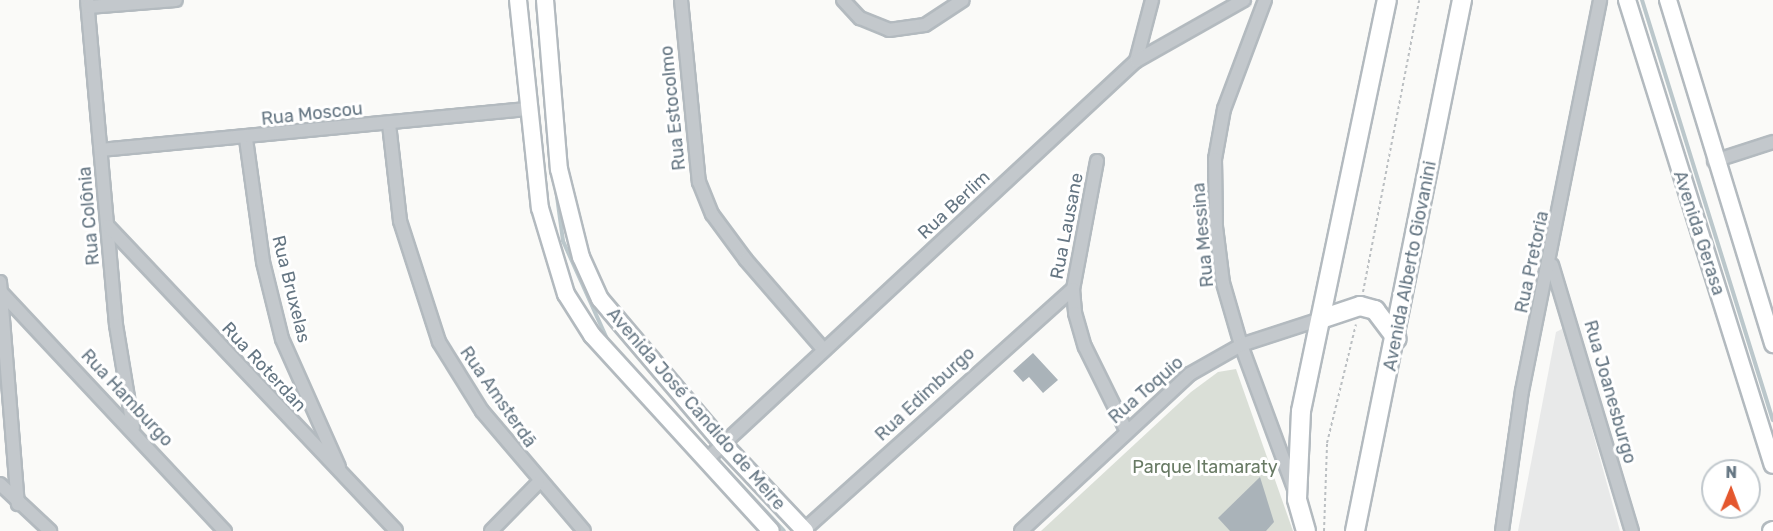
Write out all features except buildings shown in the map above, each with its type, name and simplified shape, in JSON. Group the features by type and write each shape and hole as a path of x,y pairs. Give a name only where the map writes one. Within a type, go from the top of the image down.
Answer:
{"main road":[{"path":"1306,531 1298,499 1301,411 1387,0"},
{"name":"Avenida Alberto Giovanini","path":"1355,531 1397,339 1462,0"},
{"path":"1321,319 1360,306 1380,314 1397,339"}],"street":[{"path":"87,4 176,0"},
{"name":"Avenida José Candido de Meire","path":"518,0 526,109 550,254 566,294 592,335 715,452 805,530"},
{"name":"Avenida José Candido de Meire","path":"545,0 559,169 581,257 600,299 771,531"},
{"name":"Rua Estocolmo","path":"681,0 692,144 712,214 824,350"},
{"path":"843,0 860,18 889,30 925,25 963,0"},
{"path":"1136,61 1152,0"},
{"name":"Rua Berlim","path":"715,452 1136,61 1244,0"},
{"name":"Rua Messina","path":"1265,0 1224,109 1215,159 1223,283 1241,345 1298,499"},
{"name":"Rua Pretoria","path":"1502,531 1522,391 1551,264 1600,0"},
{"name":"Avenida Gerasa","path":"1628,0 1773,465"},
{"name":"Avenida Gerasa","path":"1668,0 1714,161 1773,344"},
{"name":"Rua Colônia","path":"87,4 108,226 133,428"},
{"name":"Rua Moscou","path":"101,150 246,139 526,109"},
{"name":"Rua Amsterdã","path":"389,124 400,221 440,342 482,411 538,483 584,531"},
{"name":"Rua Bruxelas","path":"246,139 263,262 282,339 342,473"},
{"path":"1714,161 1773,142"},
{"name":"Rua Lausane","path":"1097,161 1073,289 1085,347 1126,430"},
{"name":"Rua Roterdan","path":"108,226 396,531"},
{"name":"Rua Joanesburgo","path":"1551,264 1632,531"},
{"path":"1,287 18,504"},
{"name":"Rua Hamburgo","path":"1,287 133,428 225,531"},
{"name":"Rua Edimburgo","path":"805,530 1073,289"},
{"name":"Rua Toquio","path":"1021,531 1126,430 1190,374 1241,345 1321,319"},
{"path":"491,531 538,483"},
{"path":"0,484 18,504 50,531"}],"path":[{"path":"1324,531 1327,443 1360,306 1419,0"}],"shaded area":[{"path":"1564,328 1620,531 1518,531 1556,332"}],"green space":[{"name":"Parque Itamaraty","path":"1236,369 1293,531 1041,531 1191,392 1218,372"}],"waterway":[{"path":"537,0 539,26"},
{"path":"1642,0 1773,420"},
{"path":"556,189 563,241 607,339"},
{"path":"622,356 784,531"}]}
